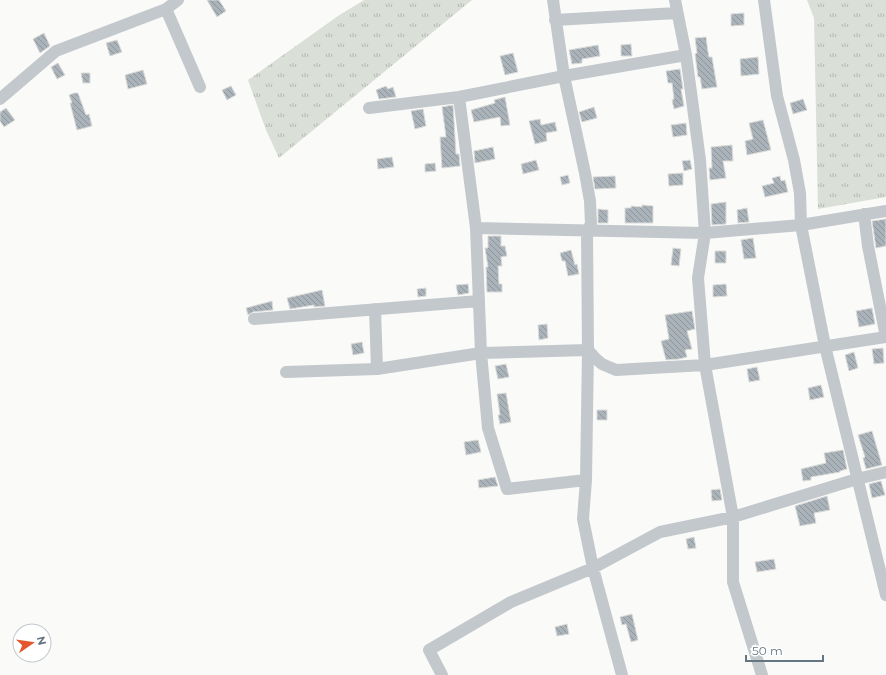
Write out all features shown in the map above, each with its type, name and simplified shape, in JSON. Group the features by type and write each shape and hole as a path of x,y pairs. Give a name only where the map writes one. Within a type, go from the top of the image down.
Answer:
{"street":[{"path":"0,99 56,51 166,9 178,0"},
{"path":"553,0 564,76 586,173 590,201 591,224 587,231 588,350 584,519 593,568 622,675"},
{"path":"675,0 686,56 700,160 705,233 698,278 705,365 733,517 733,582 762,675"},
{"path":"764,0 777,96 794,160 800,192 801,225 824,346 886,595"},
{"path":"166,9 200,87"},
{"path":"555,20 677,13"},
{"path":"369,108 459,97 564,76 686,56"},
{"path":"459,97 476,228 481,353 488,428 507,489 586,480"},
{"path":"476,228 705,233 801,225 886,210"},
{"path":"588,350 594,358 602,364 616,370 705,365 886,337 870,261 864,214"},
{"path":"254,319 479,301"},
{"path":"375,310 377,369"},
{"path":"286,372 377,369 481,353 588,350"},
{"path":"442,675 429,650 511,602 593,568 660,532 733,517 857,479 886,472"}],"green space":[{"path":"364,0 472,0 279,158 266,130 248,80 338,16"},
{"path":"807,0 886,0 886,197 818,209 814,18"}],"building":[{"path":"207,0 219,0 226,11 217,17"},
{"path":"744,13 744,25 731,26 731,14"},
{"path":"44,33 50,46 40,53 33,39"},
{"path":"706,37 709,57 712,57 717,87 702,89 700,77 698,77 695,54 697,53 695,38"},
{"path":"117,40 122,52 110,56 106,43"},
{"path":"631,44 632,56 621,56 621,45"},
{"path":"598,45 600,56 582,59 582,63 572,64 569,50"},
{"path":"513,53 518,72 505,75 500,56"},
{"path":"758,57 759,74 741,76 740,59"},
{"path":"58,63 65,75 57,79 51,67"},
{"path":"680,69 684,106 674,109 672,100 674,99 672,83 668,83 666,71"},
{"path":"143,70 147,84 128,89 125,75"},
{"path":"81,73 90,73 90,83 83,83"},
{"path":"231,86 236,95 227,100 222,90"},
{"path":"386,86 388,89 393,87 396,97 379,99 376,90"},
{"path":"78,93 86,115 89,114 92,126 77,130 69,95"},
{"path":"505,97 510,125 501,126 500,117 474,122 471,110 495,103 494,100"},
{"path":"803,99 807,110 793,114 790,103"},
{"path":"453,105 456,154 459,154 460,166 442,168 440,137 446,137 442,107"},
{"path":"594,107 597,118 582,122 579,112"},
{"path":"6,108 15,120 4,127 0,121 0,112"},
{"path":"423,109 426,126 415,129 411,111"},
{"path":"540,119 541,125 555,122 557,131 546,133 547,141 535,144 529,121"},
{"path":"763,120 771,150 747,155 745,141 753,139 749,123"},
{"path":"686,123 687,135 673,137 671,125"},
{"path":"732,145 733,161 723,161 726,178 710,180 709,168 712,168 711,147"},
{"path":"493,147 495,159 475,163 474,151"},
{"path":"392,157 394,167 378,169 377,159"},
{"path":"536,160 539,170 523,174 521,164"},
{"path":"690,160 692,169 684,171 682,161"},
{"path":"435,163 436,171 425,172 425,164"},
{"path":"683,173 683,185 669,186 668,174"},
{"path":"568,175 570,183 562,185 560,177"},
{"path":"615,176 616,188 595,189 593,177"},
{"path":"780,176 781,181 785,180 788,192 765,197 762,186 774,183 772,178"},
{"path":"726,202 726,224 712,225 711,204"},
{"path":"642,205 653,206 653,223 625,223 625,208 631,208 631,206 642,207"},
{"path":"747,208 749,222 738,223 737,210"},
{"path":"598,209 608,210 608,223 598,223"},
{"path":"886,219 886,246 876,248 872,221"},
{"path":"488,236 501,236 501,246 505,246 507,256 501,257 502,266 498,266 499,284 502,284 502,292 487,292 486,267 488,267 485,248 488,248"},
{"path":"753,238 756,258 744,259 741,240"},
{"path":"673,248 681,249 679,266 671,265"},
{"path":"571,250 575,265 577,264 579,274 568,276 565,261 562,261 560,253"},
{"path":"715,251 726,251 726,263 715,263"},
{"path":"468,284 469,293 458,295 456,285"},
{"path":"726,284 727,296 713,297 713,285"},
{"path":"426,288 426,296 418,297 417,289"},
{"path":"322,290 325,306 314,307 314,305 290,309 287,298"},
{"path":"272,301 273,310 253,312 248,315 246,308"},
{"path":"872,308 875,324 859,327 856,311"},
{"path":"692,311 695,329 687,331 692,349 685,350 687,357 666,360 661,341 669,339 665,315"},
{"path":"547,324 548,338 539,340 538,325"},
{"path":"362,342 364,353 353,355 351,344"},
{"path":"883,348 884,363 874,364 872,349"},
{"path":"854,352 858,368 849,371 845,355"},
{"path":"506,364 509,377 498,379 495,366"},
{"path":"757,367 760,380 749,382 747,369"},
{"path":"821,385 824,397 810,400 808,388"},
{"path":"506,393 511,422 500,424 497,394"},
{"path":"597,410 607,410 607,420 597,420"},
{"path":"872,431 882,465 866,469 863,458 865,457 858,435"},
{"path":"478,440 481,452 466,455 464,442"},
{"path":"843,450 847,469 840,472 811,477 811,480 803,481 801,469 826,463 824,453"},
{"path":"495,477 498,486 479,488 478,480"},
{"path":"881,481 885,495 872,498 869,484"},
{"path":"720,489 722,500 712,501 711,490"},
{"path":"827,496 830,510 814,513 816,523 800,526 795,506"},
{"path":"694,537 696,548 688,549 686,539"},
{"path":"774,559 776,569 757,572 755,562"},
{"path":"632,614 638,640 631,642 626,624 622,625 620,617"},
{"path":"567,624 569,634 557,636 555,627"}]}
